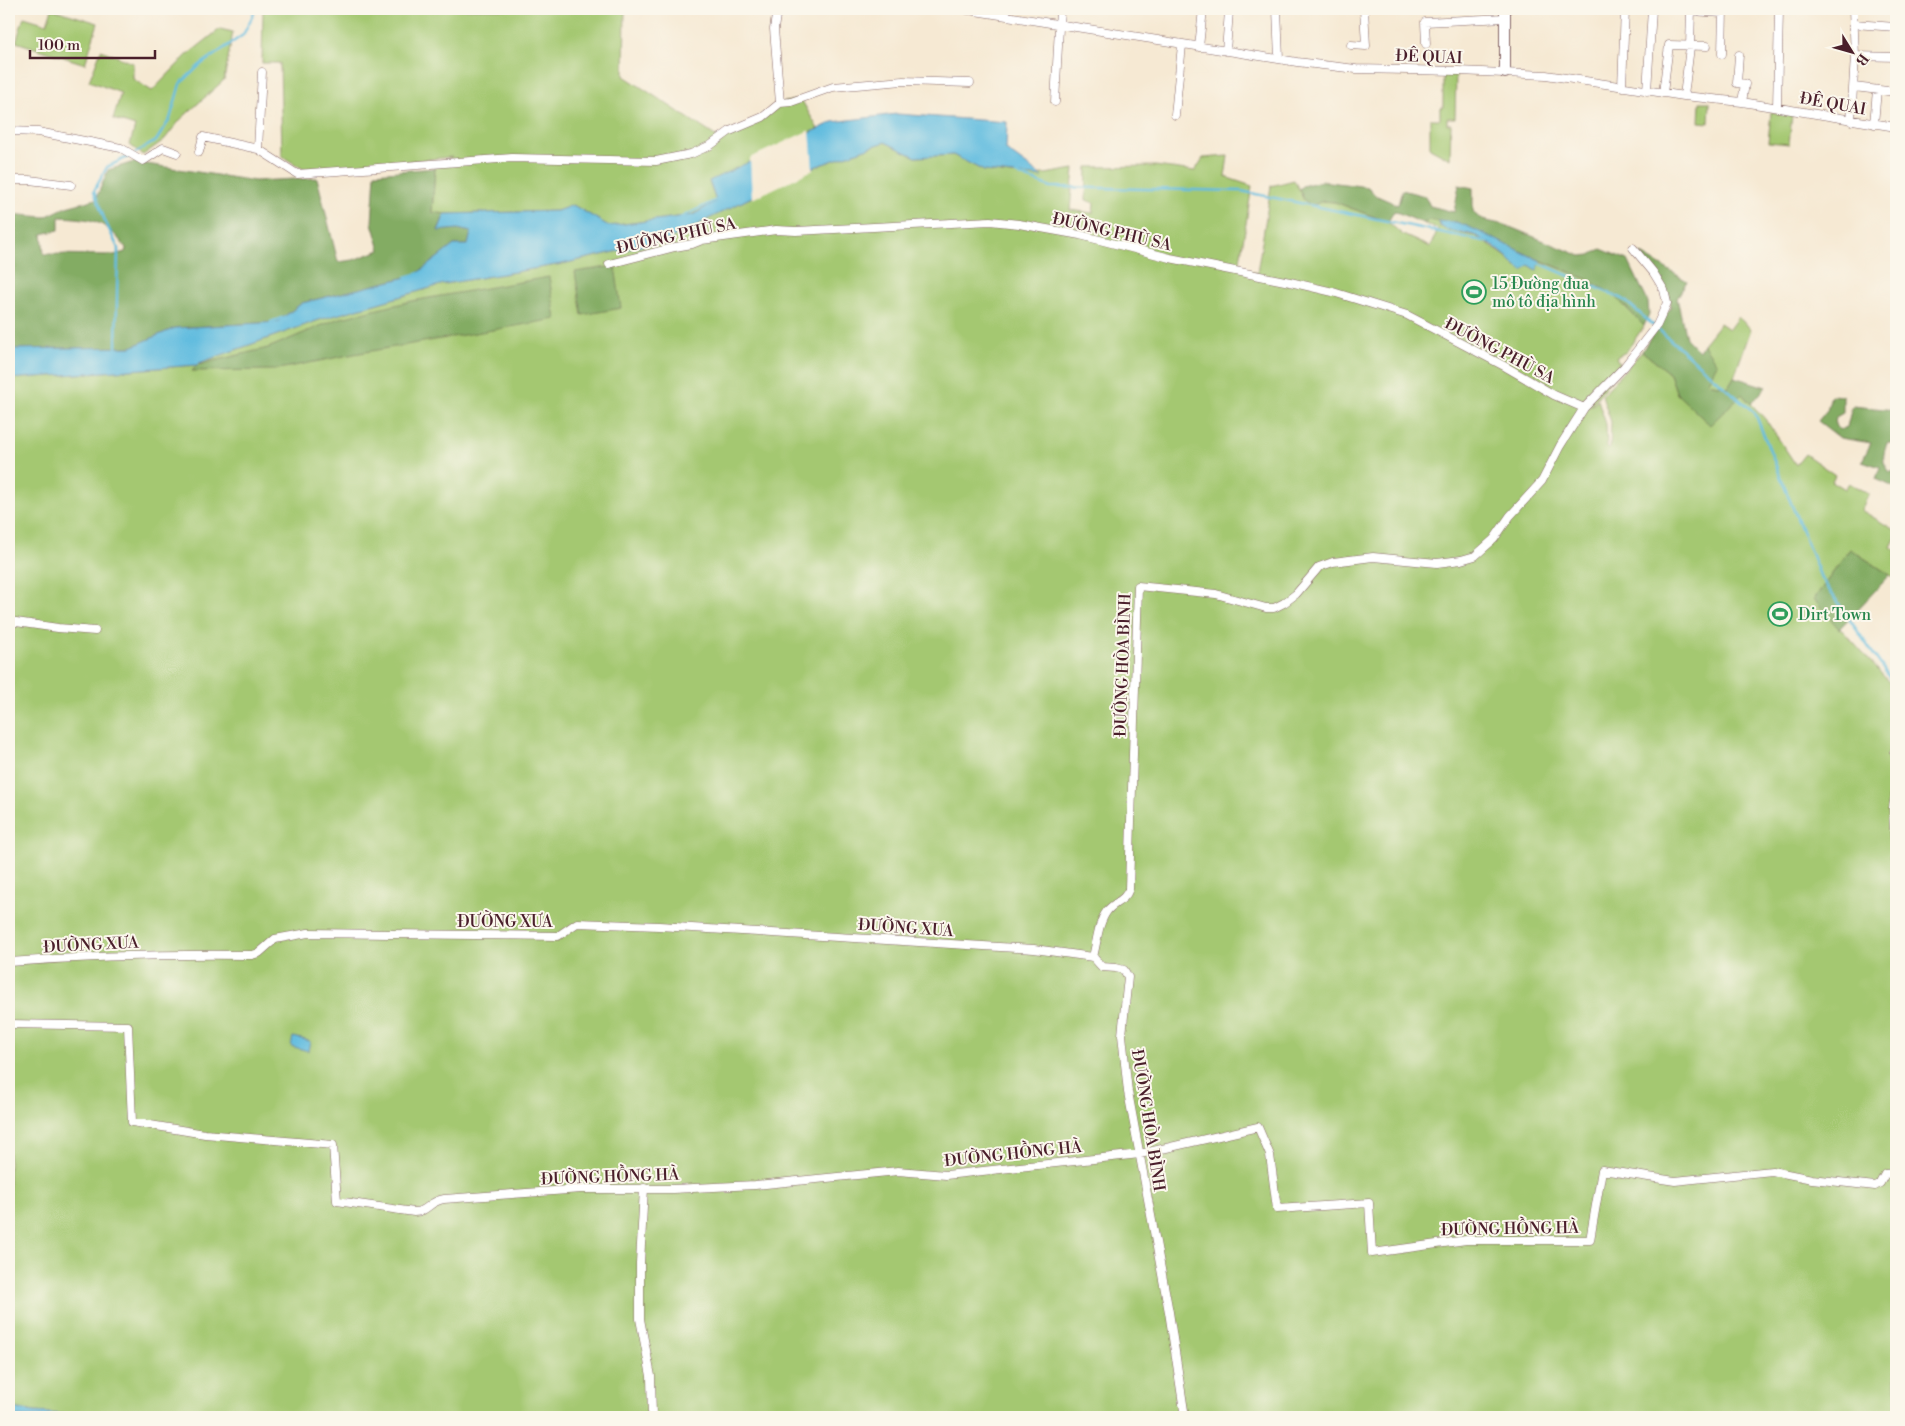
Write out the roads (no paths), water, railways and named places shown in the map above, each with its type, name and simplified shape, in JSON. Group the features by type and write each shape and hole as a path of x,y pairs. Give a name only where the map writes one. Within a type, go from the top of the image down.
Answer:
{"street":[{"path":"777,9 774,29 780,102"},
{"name":"ĐÊ QUAI","path":"962,9 1226,52 1356,69 1546,75 1647,91 1742,102 1896,128"},
{"path":"1055,102 1060,9"},
{"path":"1199,47 1203,9"},
{"path":"1276,9 1278,58"},
{"path":"1351,45 1366,46 1364,9"},
{"path":"1622,87 1625,9"},
{"path":"1647,91 1652,9"},
{"path":"1777,108 1779,9"},
{"path":"1851,121 1855,56 1853,9"},
{"path":"1684,96 1690,47 1691,10 1723,11 1722,54"},
{"path":"1226,52 1229,11"},
{"path":"1426,44 1425,22 1505,14 1505,73"},
{"path":"1854,24 1896,27"},
{"path":"1174,115 1182,45"},
{"path":"1663,93 1669,45 1707,46"},
{"path":"1739,55 1737,83 1745,84 1742,102"},
{"path":"1855,56 1896,57"},
{"path":"258,149 262,72"},
{"path":"199,152 203,137 258,149 297,174 512,158 656,161 691,154 711,145 730,131 763,117 780,102 792,102 833,87 903,81 970,83"},
{"path":"1854,87 1896,92"},
{"path":"1874,124 1877,90"},
{"path":"9,131 38,132 121,148 142,161 163,148 178,153"},
{"path":"9,180 29,180 71,185"},
{"name":"ĐƯỜNG PHÙ SA","path":"609,264 702,240 776,230 796,231 982,221 1019,224 1080,235 1215,268 1333,292 1407,315 1506,366 1554,394 1584,408"},
{"name":"ĐƯỜNG HÒA BÌNH","path":"1185,1417 1170,1321 1128,1092 1122,1035 1128,977 1124,970 1102,967 1093,957 1101,923 1106,912 1110,907 1123,899 1129,889 1138,586 1216,594 1266,608 1274,608 1296,594 1319,567 1333,562 1373,557 1436,563 1475,556 1494,540 1510,516 1542,481 1560,446 1584,408 1624,367 1657,325 1667,303 1664,290 1633,248"},
{"path":"9,621 95,631"},
{"path":"1896,748 1894,752 1896,756"},
{"path":"1896,788 1893,801 1896,874"},
{"name":"ĐƯỜNG XƯA","path":"9,962 137,955 252,955 259,953 275,939 308,933 558,936 577,923 914,941 1034,949 1093,957"},
{"name":"ĐƯỜNG HỒNG HÀ","path":"9,1024 128,1026 132,1122 205,1134 333,1145 337,1201 421,1212 432,1202 444,1199 581,1189 673,1189 755,1185 898,1172 946,1175 1140,1154 1258,1126 1270,1156 1277,1209 1370,1204 1372,1254 1457,1241 1590,1240 1602,1170 1675,1181 1772,1171 1800,1177 1875,1186 1880,1183 1885,1174 1896,1173"},
{"path":"644,1188 640,1263 640,1319 651,1376 652,1417"}],"water":[{"path":"897,114 1007,122 1006,150 1043,177 984,171 953,155 916,157 885,142 803,171 667,240 562,264 444,284 319,320 197,365 9,379 9,349 131,347 175,328 277,322 302,303 415,275 454,245 468,245 471,232 458,229 438,231 445,214 557,211 573,205 609,226 693,215 716,201 709,181 833,122"},
{"path":"1437,221 1456,222 1467,226 1541,261 1537,270 1529,265 1523,271 1502,252 1484,240 1471,234 1444,229"},
{"path":"293,1037 310,1041 308,1051 291,1046"},
{"path":"9,1407 34,1412 104,1417 9,1417"}],"waterway":[{"path":"135,153 156,141 170,119 180,84 200,65 243,35 256,9"},
{"path":"116,347 118,248 105,221 94,191 107,167 130,156"},
{"path":"1016,174 1051,187 1241,191 1488,242"},
{"path":"680,218 718,199"},
{"path":"1539,263 1623,299 1755,413 1821,578 1896,687"},
{"path":"406,277 420,273"},
{"path":"271,322 282,318"}],"place":[{"name":"15 Đường đua mô tô địa hình","path":"1474,292"},
{"name":"Dirt Town","path":"1780,614"}]}
